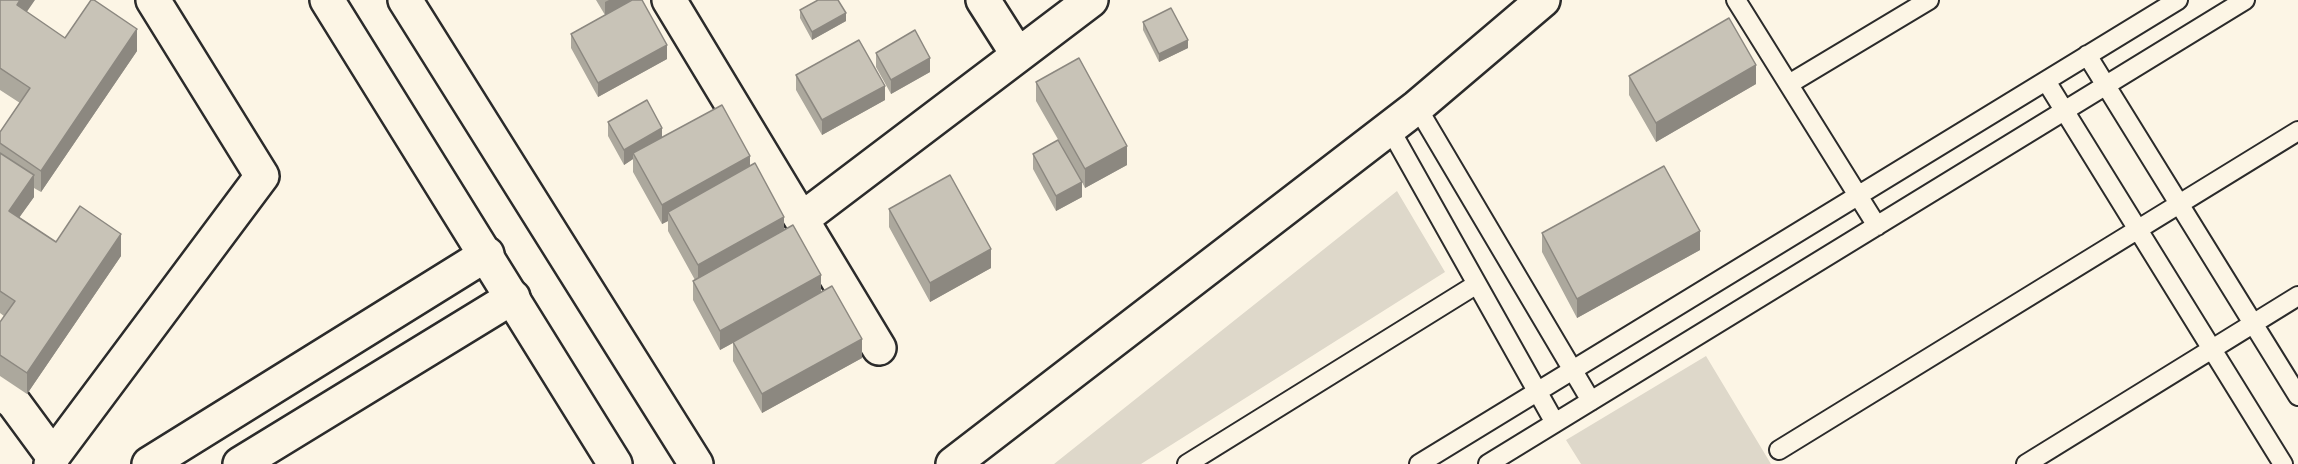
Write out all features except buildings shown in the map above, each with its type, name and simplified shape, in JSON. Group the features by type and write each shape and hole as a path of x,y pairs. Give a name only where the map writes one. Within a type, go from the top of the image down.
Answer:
{"street":[{"path":"0,391 14,403 52,460 262,176 153,0"},
{"path":"327,0 487,254 615,464"},
{"path":"405,0 696,464"},
{"path":"669,0 879,348"},
{"path":"983,0 1018,55"},
{"path":"802,219 1091,0"},
{"path":"953,464 1417,108 1543,0"},
{"path":"149,464 487,254"},
{"path":"240,464 513,297"}],"lane":[{"path":"1736,0 1877,226"},
{"path":"1789,84 1929,0"},
{"path":"1419,464 2178,0"},
{"path":"1488,464 2245,0"},
{"path":"2087,56 2298,396"},
{"path":"2046,81 2283,464"},
{"path":"1417,108 1591,401"},
{"path":"1390,129 1555,423"},
{"path":"1779,450 2298,131"},
{"path":"1186,464 1477,284"},
{"path":"2026,464 2298,296"}],"shaded area":[{"path":"1397,191 1445,272 1141,464 1054,464"},
{"path":"1706,356 1771,464 1581,464 1566,440"}]}
